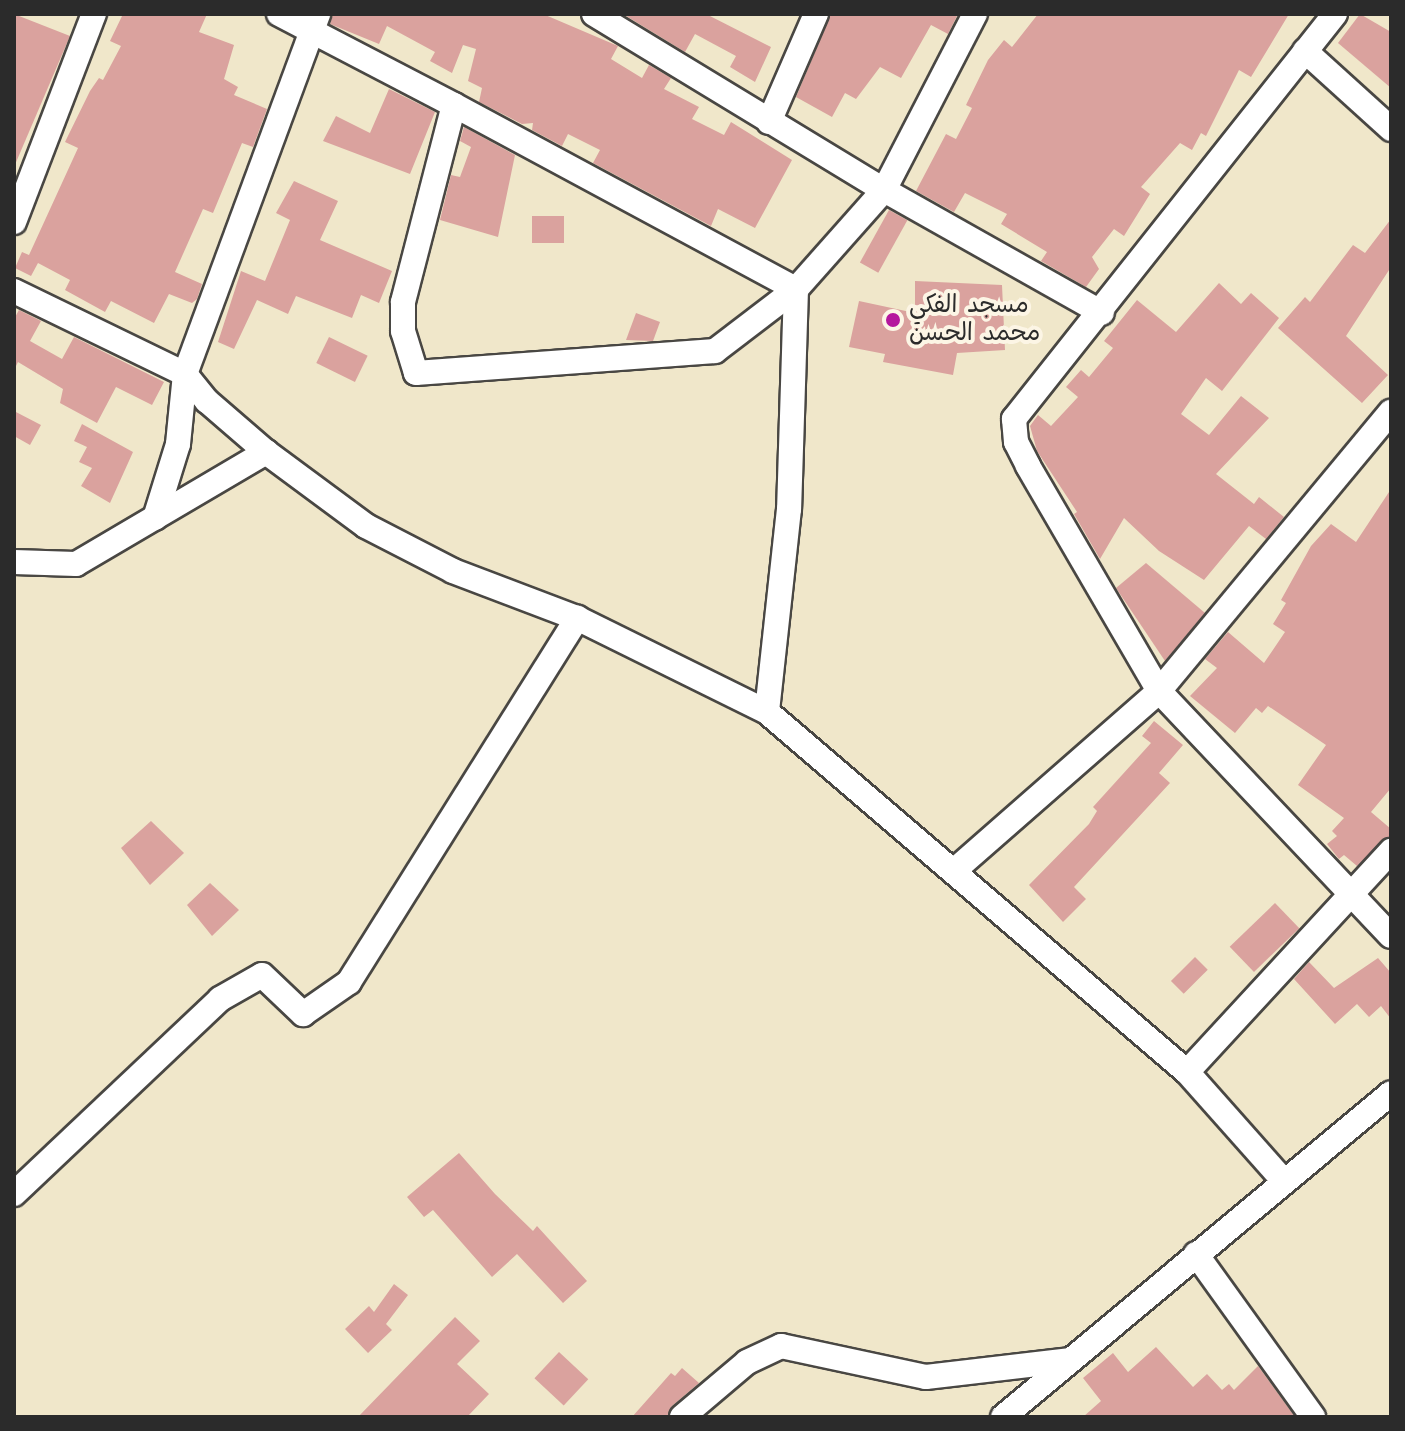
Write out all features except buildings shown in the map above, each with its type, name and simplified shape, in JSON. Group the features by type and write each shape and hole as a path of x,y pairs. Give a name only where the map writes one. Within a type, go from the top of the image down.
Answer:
{"street":[{"path":"14,222 94,14"},
{"path":"279,14 315,22 454,105 796,289"},
{"path":"594,14 884,190 1102,313"},
{"path":"769,122 816,14"},
{"path":"454,105 403,302 403,331 416,373 715,351 796,289 884,190 975,14"},
{"path":"1335,14 1102,313 1014,419 1016,442 1159,691 1354,892 1391,936"},
{"path":"155,518 178,444 185,374 315,22"},
{"path":"1305,51 1391,129"},
{"path":"767,712 789,509 796,289"},
{"path":"14,291 185,374 216,410 266,452 366,526 453,571 577,618 767,712 956,869 1187,1072 1283,1180"},
{"path":"956,869 1159,691 1391,412"},
{"path":"14,565 76,564 266,452"},
{"path":"14,1194 220,999 262,975 303,1014 349,982 577,618"},
{"path":"1187,1072 1391,851"},
{"path":"1003,1417 1283,1180 1391,1093"},
{"path":"1196,1254 1313,1417"},
{"path":"682,1417 747,1362 781,1346 926,1377 1071,1360"}],"place":[{"name":"مسجد الفكي محمد الحسن","path":"893,320"}]}
